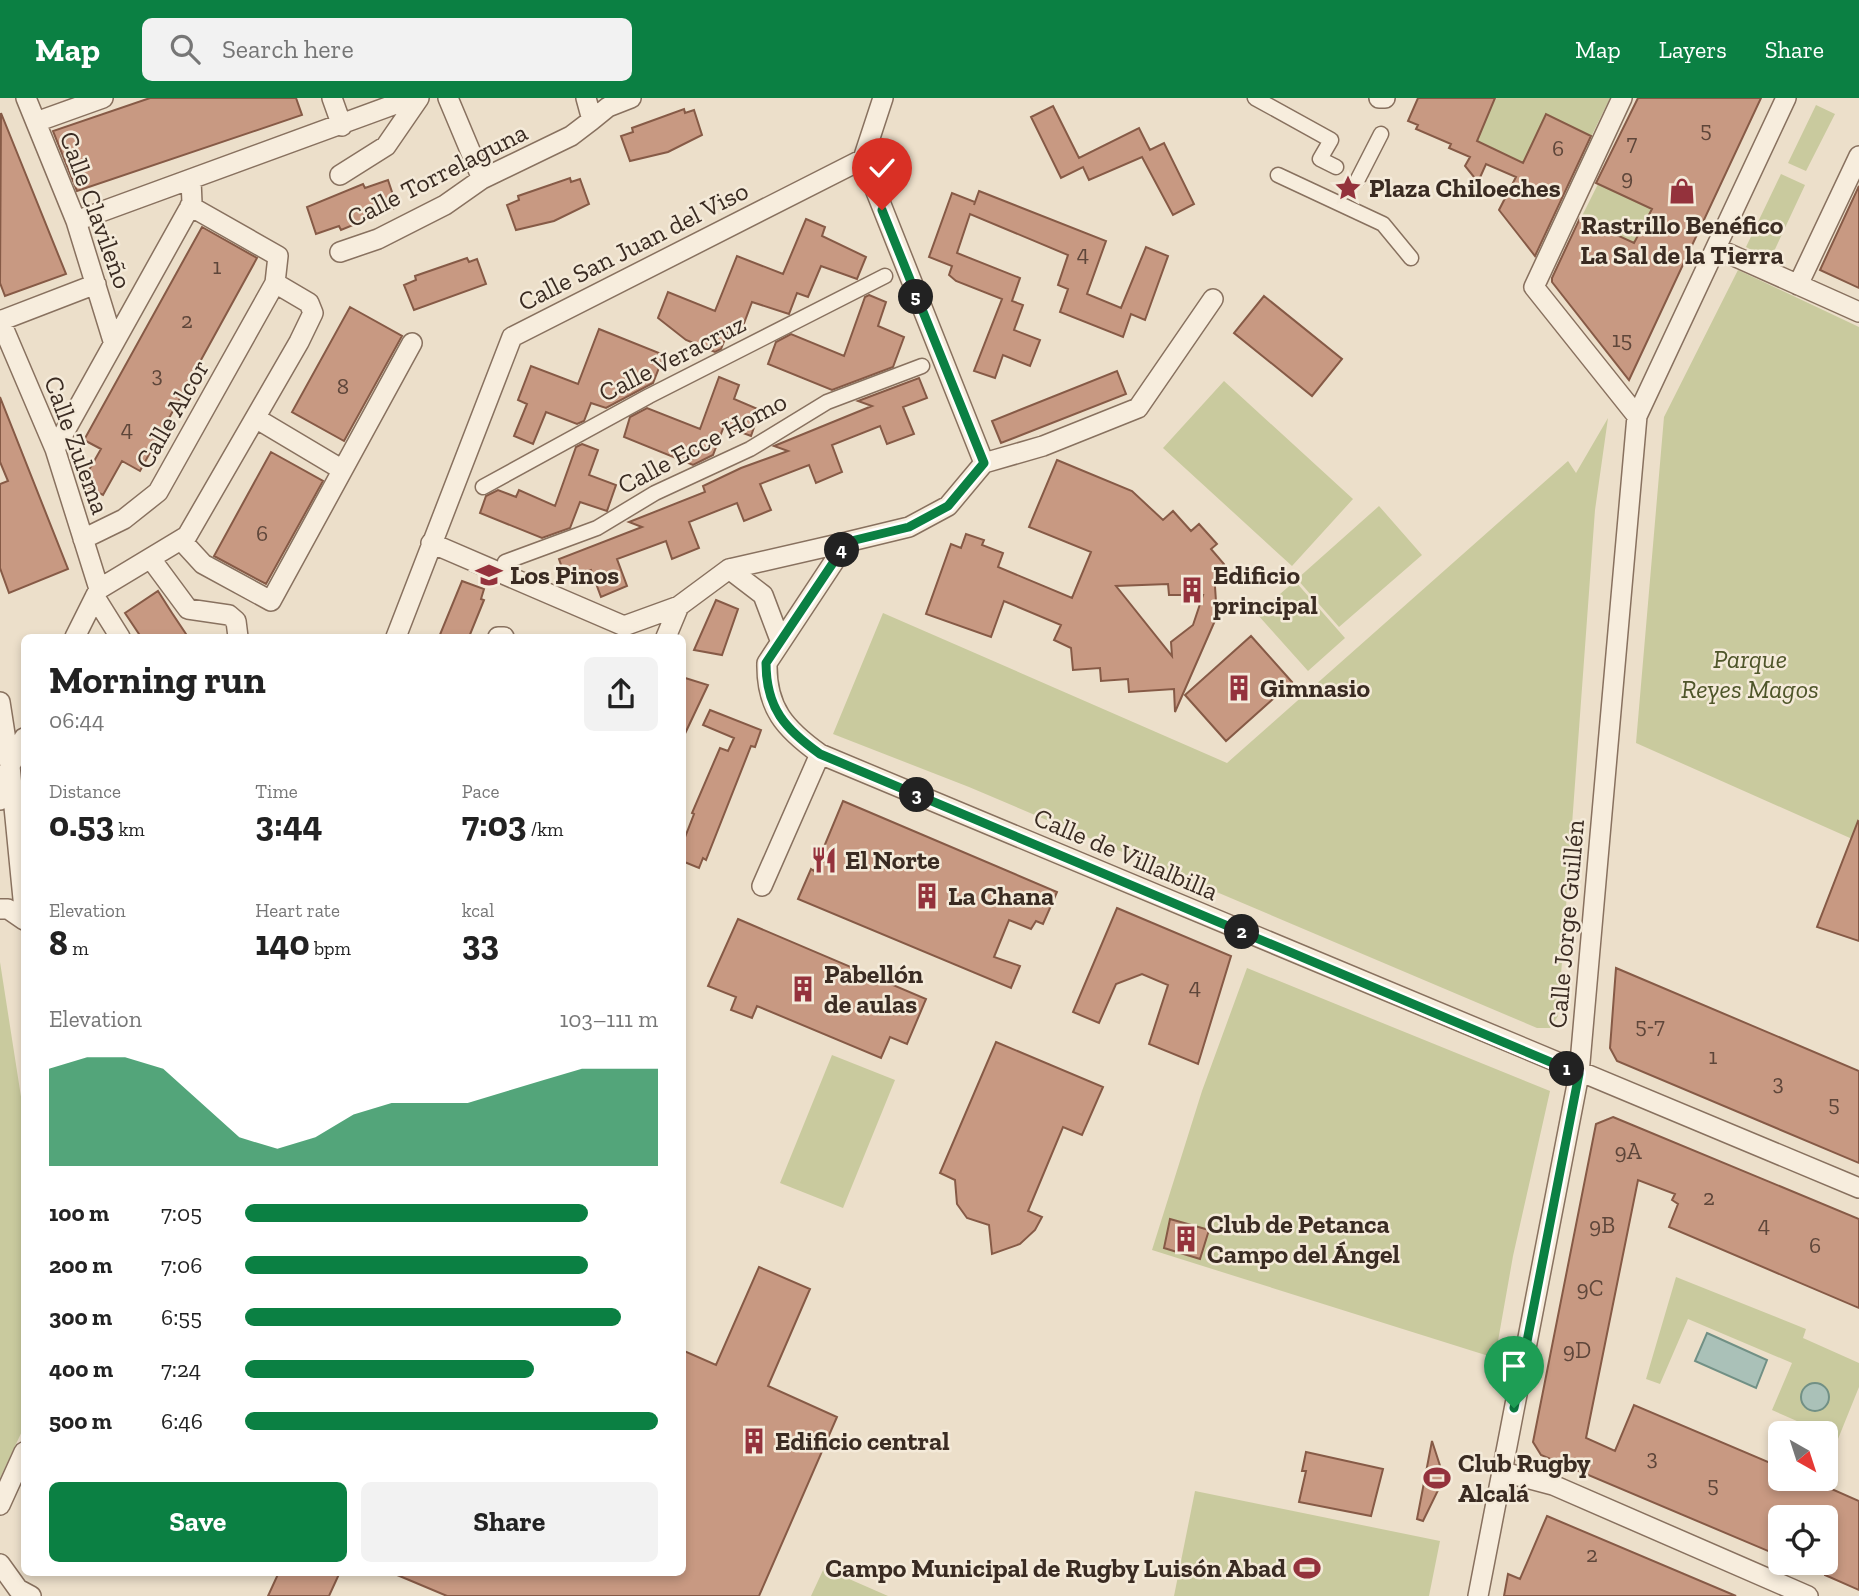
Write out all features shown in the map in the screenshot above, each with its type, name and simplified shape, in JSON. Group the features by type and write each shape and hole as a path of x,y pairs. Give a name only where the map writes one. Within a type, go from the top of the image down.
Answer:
{"street":[{"name":"Calle Clavileño","path":"26,98 76,221 113,341"},
{"path":"36,122 103,98"},
{"path":"332,98 342,126"},
{"path":"76,221 342,126 412,98"},
{"path":"340,175 386,146 419,98"},
{"path":"448,98 482,179"},
{"path":"586,98 592,120"},
{"name":"Calle Torrelaguna","path":"340,252 378,239 445,205 482,179 571,136 608,107 631,98"},
{"path":"883,98 863,159 984,463"},
{"path":"1255,98 1331,140 1320,159 1336,167"},
{"path":"1622,98 1534,287 1637,416 1786,98"},
{"path":"1358,179 1381,134"},
{"path":"1798,285 1851,193 1859,156"},
{"name":"Calle San Juan del Viso","path":"397,634 512,337 863,159"},
{"path":"1278,175 1383,224 1411,258"},
{"path":"55,449 190,206 191,180"},
{"name":"Calle Alcor","path":"83,539 124,519 158,492 275,283 278,256 190,206"},
{"path":"1716,248 1859,312"},
{"name":"Calle Veracruz","path":"483,487 649,396 885,276"},
{"path":"76,634 97,593 181,540 197,522 257,419 313,313 309,303 275,283"},
{"path":"0,320 96,284"},
{"path":"431,543 624,626 679,606 729,569 909,527 948,506 984,463 1044,446 1138,408 1213,299"},
{"name":"Calle Zulema","path":"0,320 55,449 97,593 118,634"},
{"path":"181,540 203,564 271,601 341,468 412,343"},
{"name":"Calle Ecce Homo","path":"505,562 597,528 655,493 750,449 827,402 922,366"},
{"name":"Calle Jorge Guillén","path":"1478,1596 1579,1074 1637,416"},
{"path":"257,419 341,468"},
{"name":"Calle de Villalbilla","path":"847,542 766,663 766,686 775,710 796,737 820,754 1579,1074 1859,1188"},
{"path":"150,559 188,609 229,615 236,621 238,634"},
{"path":"729,569 763,595 780,640"},
{"path":"667,634 679,606"},
{"path":"0,702 16,779 21,858"},
{"path":"0,800 16,779 21,753"},
{"path":"762,886 820,754"},
{"path":"0,909 8,909 21,918"},
{"path":"0,1504 21,1458"},
{"path":"1503,1472 1553,1485 1808,1596"},
{"path":"0,1563 18,1589 31,1596"}],"green space":[{"path":"1495,98 1610,98 1591,137 1546,115 1523,163 1477,141"},
{"path":"1816,105 1835,114 1806,171 1788,163"},
{"path":"1781,174 1805,185 1770,260 1746,247"},
{"path":"1598,184 1682,223 1635,243 1581,218"},
{"name":"Parque Reyes Magos","path":"1738,270 1859,327 1859,842 1636,743 1664,417"},
{"path":"1224,381 1353,499 1292,566 1163,448"},
{"path":"1608,418 1595,510 1558,1016 1550,1028 1537,1028 969,787 833,734 883,613 1227,763 1568,461 1576,473"},
{"path":"1379,506 1422,555 1339,627 1297,579"},
{"path":"1295,581 1345,638 1308,671 1257,614"},
{"path":"0,962 21,1097 21,1433 0,1478"},
{"path":"1247,968 1550,1091 1513,1256 1495,1358 1152,1250 1202,1091"},
{"path":"832,1055 895,1080 843,1208 780,1183"},
{"path":"1676,1277 1806,1329 1803,1338 1859,1363 1859,1387 1838,1439 1838,1421 1797,1421 1772,1410 1792,1363 1688,1319 1660,1384 1646,1379"},
{"name":"Campo Municipal de Rugby Luisón Abad","path":"1195,1491 1440,1541 1429,1596 1174,1596"},
{"path":"824,1568 888,1596 811,1596"}],"shaded area":[{"path":"1707,1333 1767,1360 1756,1388 1695,1361"},
{"path":"1815,1383 1825,1387 1829,1397 1825,1407 1815,1411 1805,1407 1801,1397 1805,1387"}],"building":[{"path":"150,98 296,98 302,115 77,191 53,131"},
{"path":"1418,98 1495,98 1477,141 1523,163 1546,114 1591,136 1535,256 1499,210 1516,177 1486,164 1478,182 1465,166 1470,157 1449,148 1451,144 1416,129 1418,125 1408,121"},
{"path":"1638,98 1761,98 1629,380 1552,282 1552,278 1580,218 1634,243 1652,209 1596,183"},
{"path":"1053,106 1079,158 1139,128 1150,150 1164,143 1194,204 1173,215 1142,157 1089,180 1083,167 1061,178 1031,117"},
{"path":"684,109 685,113 694,110 702,135 668,152 630,161 621,136 633,132 632,128"},
{"path":"1,113 66,274 5,296 0,283"},
{"path":"570,178 571,182 580,179 589,204 554,221 516,230 507,205 519,200 518,196"},
{"path":"388,180 397,207 341,230 339,226 316,234 307,207 363,184 365,188"},
{"path":"1859,186 1859,288 1820,270"},
{"path":"979,191 1106,241 1087,294 1121,308 1146,247 1168,256 1145,320 1131,314 1123,337 1060,312 1068,289 1058,285 1068,255 970,214 957,253 1020,278 1012,301 1023,305 1014,330 1040,340 1030,366 1003,355 995,378 974,371 1002,299 956,281 949,275 952,266 929,257 952,193 975,202 974,205"},
{"path":"806,219 825,227 822,236 866,257 857,279 821,266 808,297 797,293 789,314 752,302 740,334 729,329 721,349 715,352 686,340 658,318 668,292 715,311 737,256 783,274"},
{"path":"202,227 257,258 140,471 122,461 103,495 81,484 101,449 84,440"},
{"path":"467,258 469,262 477,259 486,284 414,310 404,285 416,280 415,276"},
{"path":"869,295 886,302 878,326 904,337 893,367 832,390 768,364 776,342 791,334 844,356 865,297"},
{"path":"1264,296 1342,359 1312,396 1234,333"},
{"path":"350,307 402,336 344,441 292,412"},
{"path":"599,329 664,355 653,383 606,408 591,403 584,421 577,424 546,412 533,444 514,436 527,404 518,400 531,366 578,384"},
{"path":"1117,371 1126,394 1001,443 992,421"},
{"path":"719,377 739,385 734,399 760,410 751,436 724,426 713,455 693,465 624,437 630,417 647,408 700,429"},
{"path":"919,378 927,398 903,407 914,434 887,444 880,426 832,445 842,472 816,483 809,465 760,484 771,510 744,521 737,503 689,522 699,548 672,559 666,541 617,559 627,586 601,597 591,570 566,579 559,559 642,527 629,522 705,492 703,486 741,468 788,451 774,446 872,406 858,401"},
{"path":"0,397 68,569 9,593 0,568 0,484 8,481 0,462"},
{"path":"582,444 598,450 589,475 616,485 607,511 580,502 570,528 542,538 480,513 486,496 498,490 516,497 519,490 555,506 576,447"},
{"path":"271,452 323,481 266,584 214,556"},
{"path":"1057,460 1132,491 1163,520 1173,511 1191,531 1199,524 1217,544 1211,549 1224,564 1214,572 1217,616 1175,712 1174,689 1129,692 1128,679 1101,681 1100,668 1073,670 1071,648 1054,640 1061,625 1004,601 991,637 926,614 951,544 961,548 966,534 984,540 982,545 1003,553 998,567 1072,598 1091,552 1029,527","holes":["1168,584 1169,595 1203,595 1193,625 1171,642 1172,656 1116,586"]},
{"path":"462,581 484,589 481,599 484,600 470,634 440,634"},
{"path":"158,591 186,634 139,634 125,613"},
{"path":"716,600 738,609 722,655 694,650"},
{"name":"Gimnasio","path":"1251,636 1292,682 1226,741 1185,695"},
{"path":"686,678 708,685 686,732"},
{"path":"710,710 761,730 755,747 751,746 706,860 703,858 699,868 686,863 686,835 694,814 692,813 720,748 728,751 734,738 703,725"},
{"name":"La Chana","path":"843,801 1057,892 1043,924 1036,921 1031,929 1009,920 994,957 1020,966 1011,988 798,899 811,869 814,871"},
{"path":"1859,822 1859,941 1817,927"},
{"path":"1117,908 1231,956 1198,1064 1149,1044 1168,985 1142,974 1116,984 1099,1023 1073,1012"},
{"name":"Pabellón de aulas","path":"738,919 926,999 907,1044 890,1037 881,1058 757,1006 752,1018 731,1010 736,997 708,986"},
{"path":"1616,968 1859,1071 1859,1163 1617,1061 1610,1048"},
{"path":"996,1042 1103,1087 1082,1135 1063,1127 1028,1211 1042,1217 1035,1230 1020,1244 992,1254 989,1225 967,1218 957,1204 955,1180 940,1173"},
{"path":"1613,1117 1859,1219 1859,1308 1669,1227 1678,1204 1672,1200 1675,1194 1638,1180 1586,1438 1615,1451 1634,1405 1768,1462 1768,1491 1836,1491 1859,1501 1859,1590 1825,1575 1838,1575 1838,1505 1768,1505 1768,1551 1541,1455 1533,1442 1596,1124"},
{"name":"Club de Petanca Campo del Ángel","path":"1170,1219 1209,1230 1200,1259 1164,1248"},
{"name":"Edificio central","path":"759,1267 810,1289 768,1386 837,1417 759,1596 447,1596 400,1576 686,1576 686,1352 716,1365"},
{"path":"1432,1441 1444,1478 1423,1521 1417,1519"},
{"path":"1306,1452 1383,1469 1371,1516 1299,1502 1306,1471 1302,1471"},
{"path":"1547,1516 1736,1596 1504,1596 1508,1574 1520,1579"},
{"path":"277,1576 338,1576 329,1596 268,1596"}],"place":[{"name":"Plaza Chiloeches","path":"1348,188"},
{"name":"Rastrillo Benéfico La Sal de la Tierra","path":"1682,191"},
{"name":"Los Pinos","path":"489,575"},
{"name":"Edificio principal","path":"1192,590"},
{"name":"Gimnasio","path":"1239,688"},
{"name":"El Norte","path":"824,860"},
{"name":"La Chana","path":"927,896"},
{"name":"Pabellón de aulas","path":"803,989"},
{"name":"Club de Petanca Campo del Ángel","path":"1186,1239"},
{"name":"Edificio central","path":"754,1441"},
{"name":"Club Rugby Alcalá","path":"1437,1478"},
{"name":"Campo Municipal de Rugby Luisón Abad","path":"1307,1568"}],"route":[{"path":"882,210 984,463 948,506 909,527 847,542 766,663 766,686 775,710 796,737 820,754 1579,1074 1514,1408"}]}
